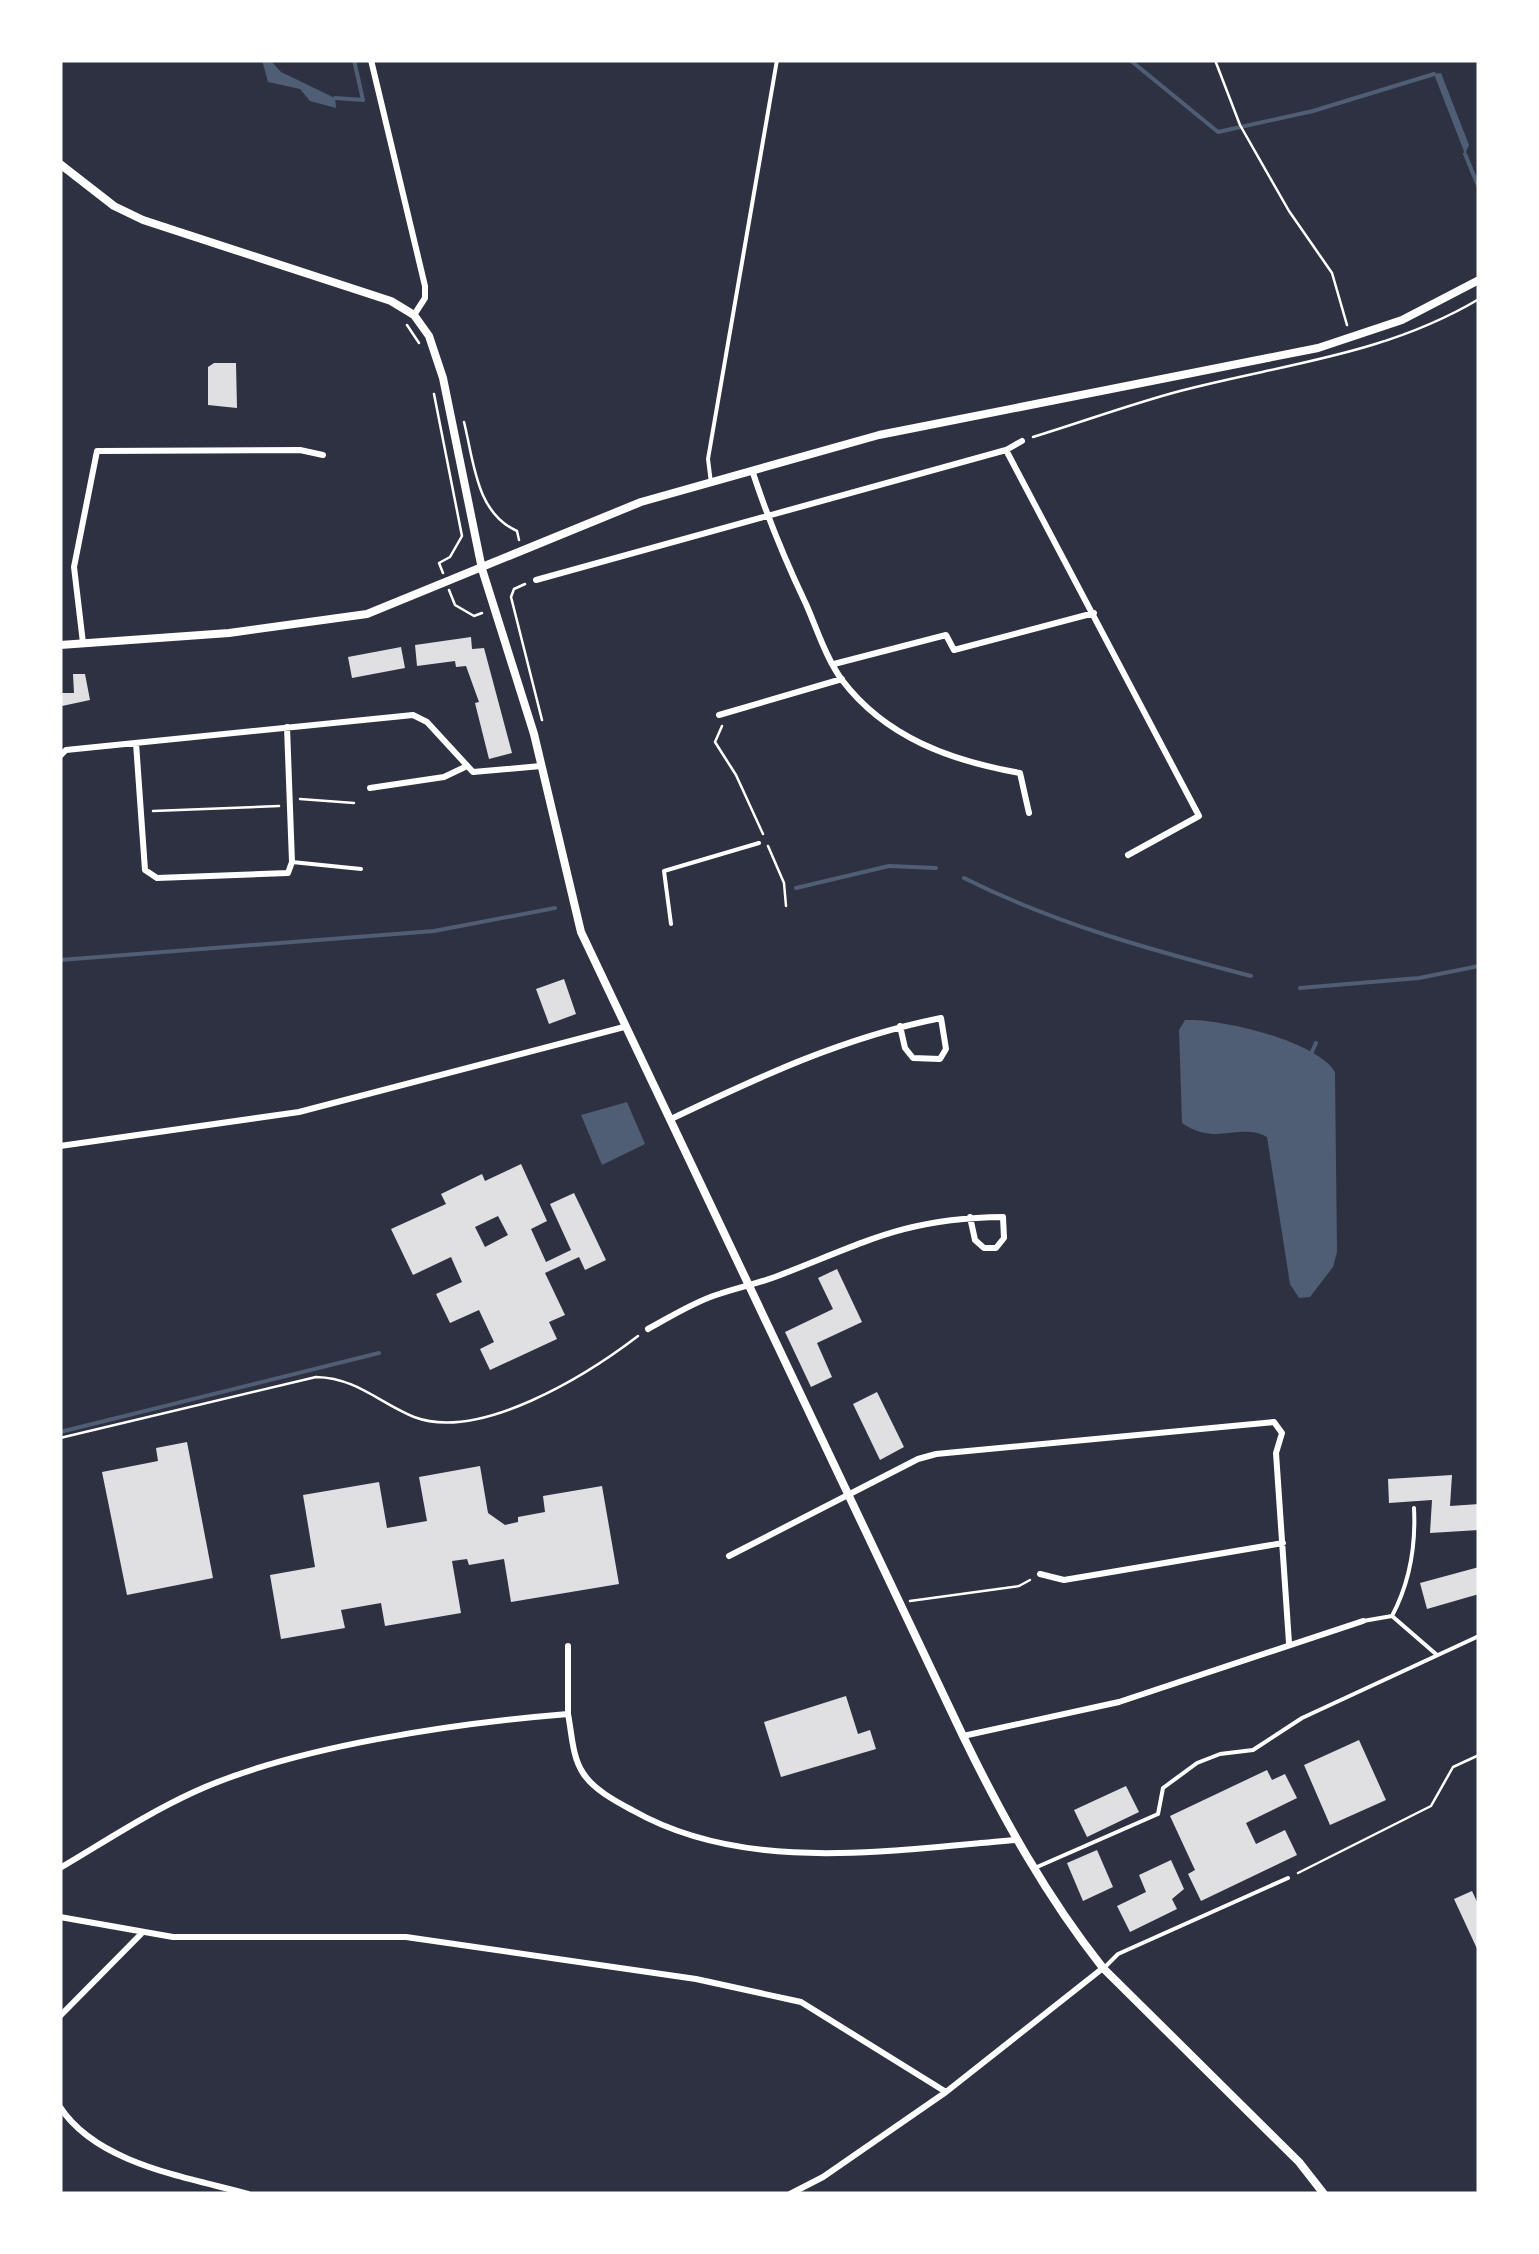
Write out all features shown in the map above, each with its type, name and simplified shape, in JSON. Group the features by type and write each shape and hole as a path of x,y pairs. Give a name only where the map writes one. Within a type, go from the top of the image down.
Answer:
{"street":[{"path":"371,60 425,286 424,298 414,315"},
{"path":"60,164 127,214 391,301 414,315 429,336 442,378 482,569 542,766 578,920 624,1027 903,1602 963,1736 1033,1869 1102,1968 1298,2162 1324,2194"},
{"path":"60,645 338,621 482,569 641,502 1003,407 1318,348 1402,320 1479,280"},
{"path":"534,581 1006,450 1022,441"},
{"path":"83,643 74,567 97,451 300,450 323,455"},
{"path":"1006,450 1199,816 1128,855"},
{"path":"752,470 767,516 842,679 887,724 914,740 974,765 1020,773 1029,813"},
{"path":"60,566 74,567"},
{"path":"834,664 946,635 954,650 1094,613"},
{"path":"719,715 842,679"},
{"path":"60,756 66,750 413,715 428,722 464,766 486,774 542,766"},
{"path":"136,742 146,870 157,878 288,873 292,862 287,727"},
{"path":"370,788 444,777 464,766"},
{"path":"671,1119 779,1067 900,1026 941,1018 946,1048 940,1059 914,1058 905,1048 900,1026"},
{"path":"60,1146 300,1112 624,1027"},
{"path":"648,1330 712,1296 879,1233 970,1217 1004,1217 1004,1238 996,1248 984,1248 975,1240 970,1217"},
{"path":"729,1556 918,1458 1274,1422 1282,1434 1276,1453 1289,1643"},
{"path":"1040,1574 1064,1580 1282,1543"},
{"path":"963,1736 1119,1702 1363,1621"},
{"path":"568,1646 568,1714 575,1760 585,1778 647,1818 693,1838 783,1852 1016,1840"},
{"path":"60,1868 194,1792 259,1768 502,1720 568,1714"},
{"path":"60,1917 141,1934 406,1936 729,1986 801,2002 946,2092"},
{"path":"60,2016 141,1934"},
{"path":"790,2194 823,2177 946,2092 1102,1968"},
{"path":"60,2107 92,2140 121,2154 248,2194"}],"lane":[{"path":"710,482 708,458 778,60"},
{"path":"671,924 664,872 759,843"},
{"path":"292,862 361,868"},
{"path":"1392,1616 1404,1594 1416,1540 1414,1508"},
{"path":"1363,1621 1392,1616"},
{"path":"1392,1616 1436,1655"},
{"path":"1033,1869 1158,1814 1163,1788 1197,1763 1220,1754 1253,1750 1302,1718 1479,1636"},
{"path":"1102,1968 1118,1954 1288,1878"}],"path":[{"path":"1215,60 1241,127 1289,211 1332,272 1350,331"},
{"path":"1022,441 1181,391 1360,352 1408,336 1479,299"},
{"path":"414,315 407,325 422,347"},
{"path":"434,395 462,536 450,557 439,563"},
{"path":"534,581 514,589 512,596 544,729"},
{"path":"455,605 474,616"},
{"path":"719,715 722,725 715,742 736,775 784,883 786,906"},
{"path":"144,811 354,802"},
{"path":"60,1438 316,1377 358,1384 429,1422 469,1422 509,1409 610,1358 648,1330"},
{"path":"903,1602 1019,1586 1040,1574"},
{"path":"1288,1878 1431,1806 1453,1767 1479,1755"}],"water":[{"path":"262,60 270,60 281,72 335,98 336,108 310,101 300,89 268,82"},
{"path":"1441,73 1469,145 1465,154 1434,74"},
{"path":"1185,1020 1243,1027 1289,1041 1325,1061 1335,1072 1337,1252 1333,1267 1310,1297 1299,1298 1290,1284 1267,1137 1247,1132 1206,1133 1182,1123 1179,1030"},
{"path":"627,1102 645,1144 602,1165 581,1115"}],"building":[{"path":"214,363 236,363 237,408 208,405 208,367"},
{"path":"471,637 472,649 484,648 512,753 489,759 475,703 479,702 466,666 456,667 455,661 417,666 415,645"},
{"path":"401,647 405,668 352,678 348,657"},
{"path":"73,674 85,674 90,700 62,706 62,693 74,693"},
{"path":"564,979 576,1014 549,1024 536,989"},
{"path":"521,1164 547,1221 531,1229 546,1262 571,1250 550,1204 574,1193 606,1260 585,1270 579,1257 545,1273 565,1315 549,1322 557,1339 490,1370 480,1349 494,1342 479,1310 450,1323 436,1294 462,1282 451,1257 413,1275 391,1229 446,1204 441,1194 482,1174 485,1181","holes":["498,1216 508,1235 485,1247 475,1227"]},
{"path":"837,1269 862,1322 817,1343 832,1377 811,1387 785,1332 833,1309 818,1278"},
{"path":"877,1392 904,1447 880,1460 853,1404"},
{"path":"187,1442 213,1578 127,1595 102,1472 158,1461 156,1448"},
{"path":"480,1466 488,1513 505,1525 518,1522 518,1517 545,1512 543,1496 602,1486 619,1584 511,1602 504,1559 469,1565 467,1559 452,1561 461,1613 385,1626 381,1603 341,1610 345,1628 281,1639 270,1575 315,1567 303,1495 379,1482 387,1528 427,1521 419,1477"},
{"path":"1452,1475 1450,1506 1479,1504 1479,1530 1430,1533 1432,1500 1389,1503 1388,1479"},
{"path":"1479,1567 1479,1594 1427,1609 1420,1583"},
{"path":"846,1696 858,1734 870,1730 876,1749 781,1777 764,1722"},
{"path":"1359,1740 1386,1800 1330,1825 1304,1765"},
{"path":"1267,1770 1272,1780 1285,1774 1297,1798 1246,1823 1256,1844 1285,1830 1297,1855 1201,1901 1188,1874 1195,1870 1170,1816"},
{"path":"1126,1786 1139,1812 1087,1837 1074,1810"},
{"path":"1097,1850 1113,1887 1083,1901 1067,1863"},
{"path":"1171,1860 1184,1889 1172,1899 1177,1909 1130,1932 1117,1906 1146,1892 1139,1875"},
{"path":"1472,1891 1479,1906 1479,1953 1454,1899"}],"waterway":[{"path":"335,98 363,100 354,60"},
{"path":"1130,60 1218,132 1313,111 1434,74"},
{"path":"1465,154 1479,188"},
{"path":"796,888 889,866 936,868"},
{"path":"964,878 1069,922 1251,976"},
{"path":"60,960 434,931 555,908"},
{"path":"1300,988 1419,978 1479,966"},
{"path":"1310,1056 1316,1043"},
{"path":"60,1432 379,1353"}]}
